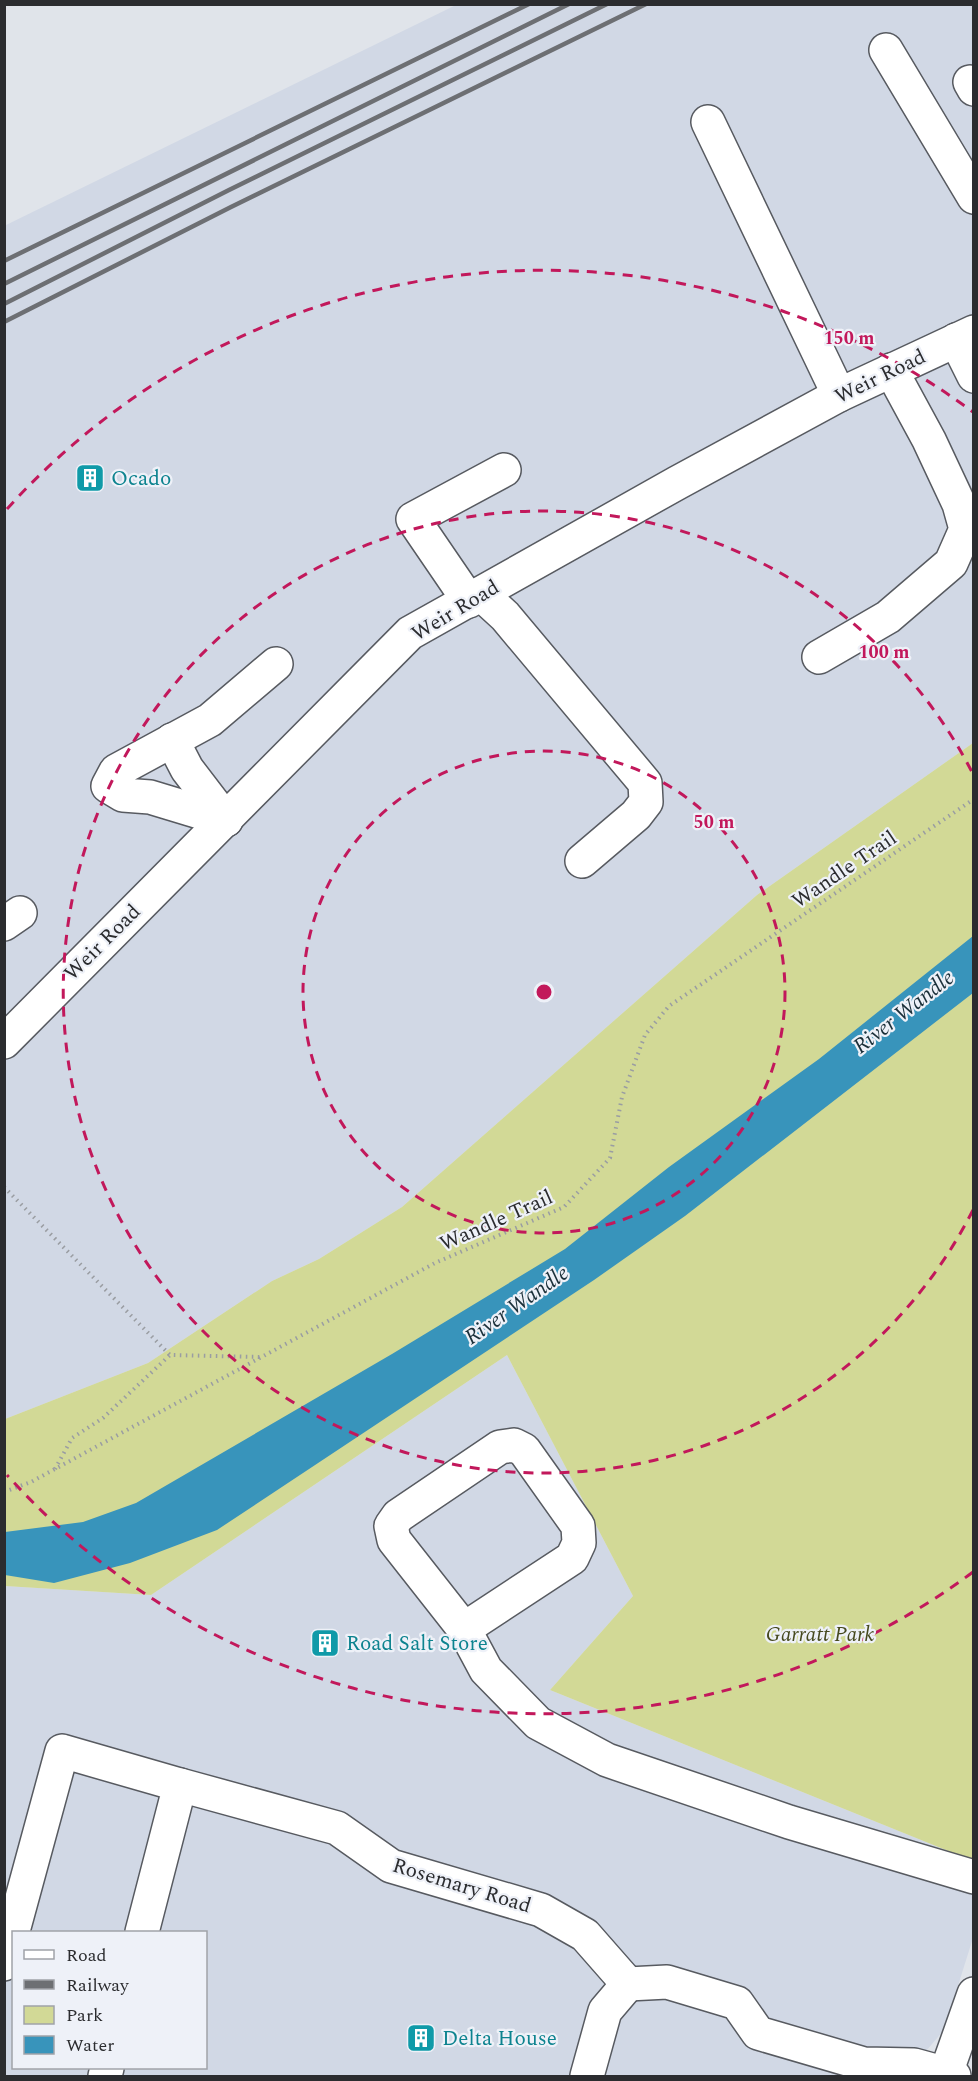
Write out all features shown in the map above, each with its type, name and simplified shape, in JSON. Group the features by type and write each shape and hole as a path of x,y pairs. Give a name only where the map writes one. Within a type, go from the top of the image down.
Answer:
{"street":[{"path":"886,50 974,197"},
{"path":"708,122 839,395"},
{"path":"965,336 974,376"},
{"name":"Weir Road","path":"4,1042 410,633 839,395 965,336"},
{"path":"819,657 888,617 951,563 966,529 954,493 929,440 891,370"},
{"path":"504,470 413,519 475,597 505,616 645,783 646,802 636,815 582,861"},
{"path":"226,820 150,797 123,795 108,786 116,771 210,720 276,664"},
{"path":"172,740 187,769 226,820"},
{"path":"464,1629 572,1558 579,1543 578,1526 524,1450 514,1445 500,1447 398,1516 391,1526 394,1540 464,1629 486,1670 538,1723 607,1760 789,1822 974,1878"},
{"name":"Rosemary Road","path":"13,1931 62,1751 337,1828 391,1866 541,1910 585,1935 628,1984"},
{"path":"142,1931 180,1785"},
{"name":"Rosemary Road","path":"4,1964 12,1935"},
{"path":"587,2076 605,2012 628,1984 667,1982 737,2004 758,2033 864,2064 914,2065 948,2076 974,1994"}],"path":[{"name":"Wandle Trail","path":"4,1492 54,1470 435,1263 564,1207 610,1158 622,1097 645,1035 669,1006 974,798"},
{"path":"4,1187 170,1355 261,1357"},
{"path":"54,1470 72,1438 103,1418 170,1355"}],"shaded area":[{"path":"456,5 973,5 973,743 757,895 402,1207 319,1259 272,1281 148,1363 5,1419 4,226"},
{"path":"507,1355 633,1596 550,1690 973,1861 973,1938 944,2030 914,2065 912,2076 5,2076 5,1586 151,1595"}],"green space":[{"name":"Garratt Park","path":"973,743 973,1861 550,1690 633,1596 507,1355 151,1595 5,1586 5,1419 148,1363 272,1281 319,1259 402,1207 757,895"}],"water":[{"name":"River Wandle","path":"973,936 973,993 685,1216 594,1280 217,1530 130,1563 54,1583 5,1575 5,1532 83,1522 136,1503 392,1354 565,1249 669,1167 819,1059"}],"railway":[{"path":"4,261 529,4"},
{"path":"4,284 569,4"},
{"path":"4,304 229,190 607,4"},
{"path":"4,322 231,207 646,4"}],"place":[{"name":"Ocado","path":"90,478"},
{"name":"Road Salt Store","path":"325,1643"},
{"name":"Delta House","path":"421,2038"}]}
